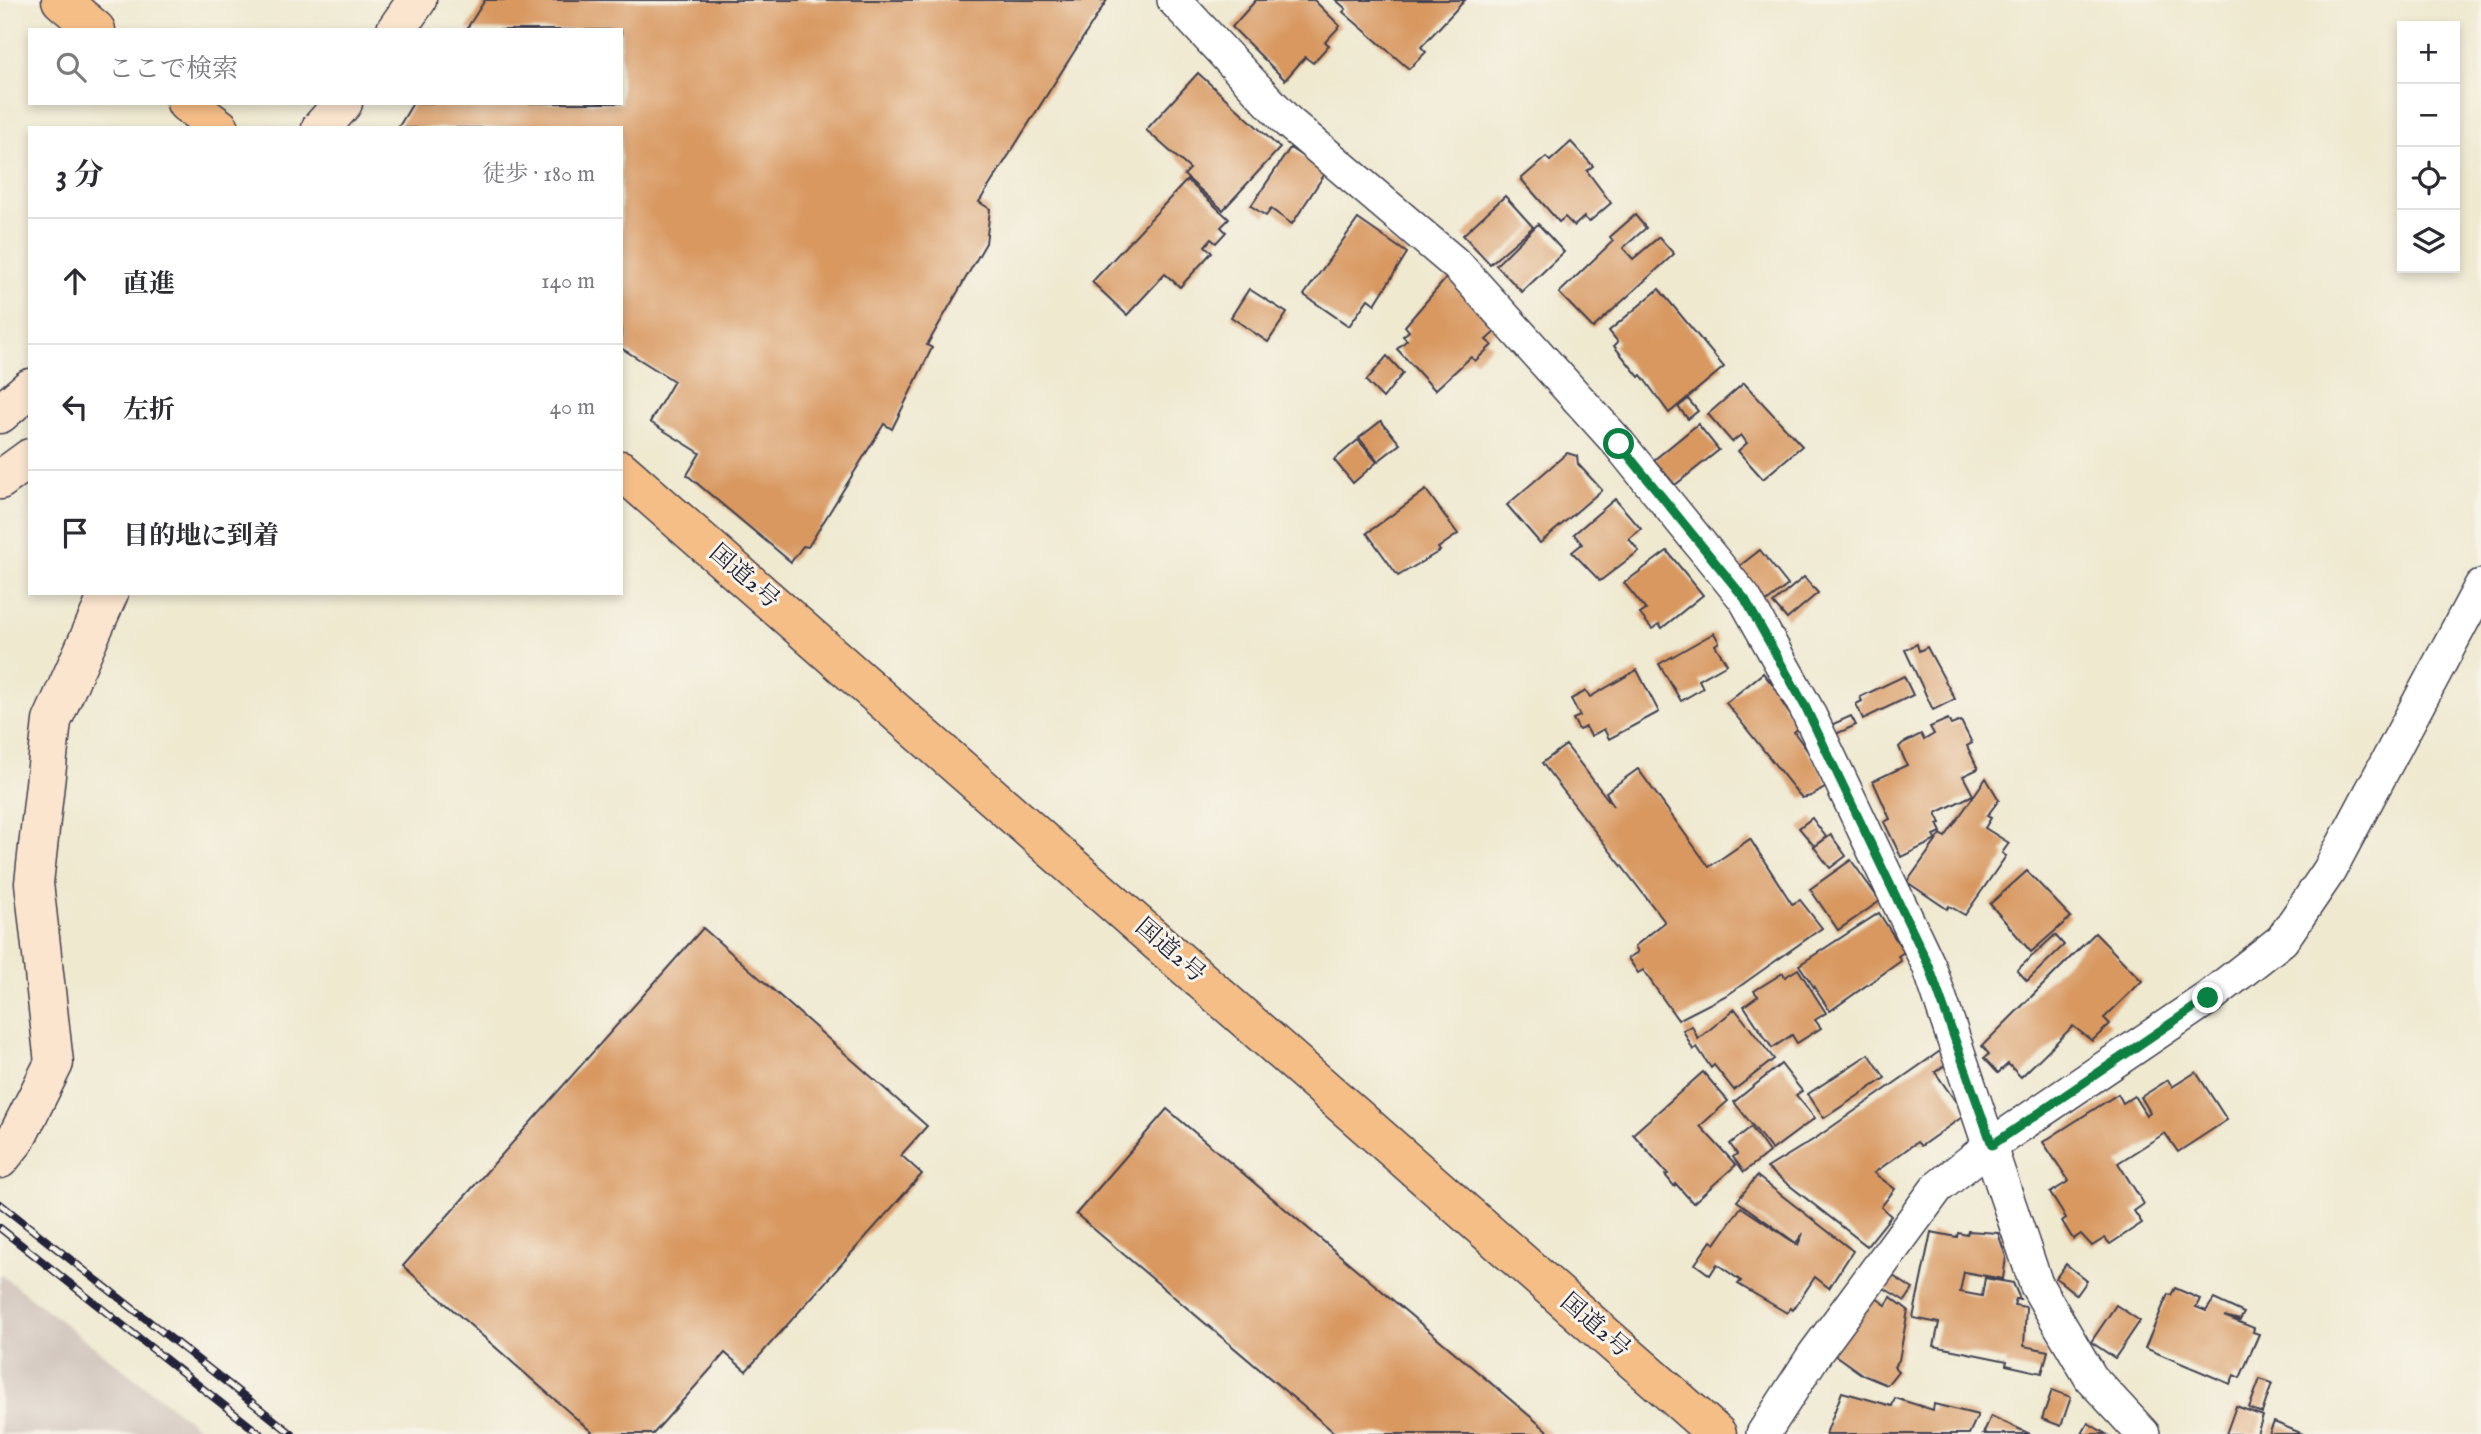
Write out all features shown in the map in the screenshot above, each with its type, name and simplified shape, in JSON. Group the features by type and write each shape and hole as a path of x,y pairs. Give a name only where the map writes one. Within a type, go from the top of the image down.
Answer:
{"highway":[{"path":"61,0 94,28"},
{"path":"189,105 217,126"},
{"name":"国道2号","path":"623,472 1717,1434"}],"street":[{"path":"397,28 417,0"},
{"path":"1174,0 1287,121 1458,266 1619,444 1745,599 1806,708 1929,966 1992,1145 2036,1284 2091,1378 2144,1434"},
{"path":"323,126 341,105"},
{"path":"0,414 28,390"},
{"path":"0,481 28,460"},
{"path":"1763,1434 1814,1355 1937,1188 1992,1145 2208,998 2282,940 2329,871 2481,586"},
{"path":"5,1142 54,1063 34,883 52,721 108,595"}],"shaded area":[{"path":"0,1274 207,1434 0,1434"}],"building":[{"path":"485,0 1107,0 979,202 990,209 986,243 927,345 932,348 892,429 884,424 808,547 803,546 791,562 687,475 700,453 650,422 674,381 623,349 623,126 399,126 412,105 623,105 623,28 467,28"},
{"path":"1256,0 1314,0 1340,26 1325,42 1329,45 1313,63 1305,57 1285,80 1232,27"},
{"path":"1336,0 1465,0 1421,47 1426,52 1409,69 1343,12 1346,9"},
{"path":"1198,73 1280,148 1223,210 1184,175 1190,169 1146,130"},
{"path":"1571,142 1593,166 1587,171 1611,203 1589,222 1584,217 1574,226 1565,217 1559,222 1521,179 1546,157 1550,161"},
{"path":"1290,148 1326,172 1292,224 1271,209 1266,216 1251,206"},
{"path":"1187,180 1229,219 1221,227 1226,232 1216,243 1211,239 1205,246 1212,252 1180,287 1165,274 1127,315 1092,282"},
{"path":"1505,196 1533,227 1490,264 1463,235"},
{"path":"1635,215 1646,228 1623,248 1633,259 1659,237 1674,254 1593,328 1559,293 1613,241 1610,237"},
{"path":"1358,219 1407,253 1375,304 1368,299 1349,326 1304,295"},
{"path":"1538,224 1564,252 1522,292 1496,265"},
{"path":"1448,276 1498,329 1486,340 1492,345 1475,361 1471,357 1435,390 1397,349 1407,340 1403,336 1409,331 1405,326"},
{"path":"1249,289 1287,313 1268,342 1231,317"},
{"path":"1659,289 1724,367 1669,413 1641,375 1639,377 1614,346 1618,342 1609,331"},
{"path":"1387,356 1403,373 1383,398 1366,381"},
{"path":"1744,383 1802,446 1763,479 1738,451 1747,443 1741,435 1732,442 1708,414"},
{"path":"1688,399 1698,411 1688,419 1678,407"},
{"path":"1381,421 1400,444 1378,461 1359,438"},
{"path":"1698,424 1719,450 1675,485 1654,460"},
{"path":"1358,440 1377,462 1353,483 1334,460"},
{"path":"1567,453 1577,456 1578,464 1602,490 1540,543 1507,505"},
{"path":"1426,490 1458,534 1438,548 1440,551 1398,576 1367,533"},
{"path":"1615,499 1641,529 1629,539 1639,551 1600,581 1572,552 1582,544 1574,534"},
{"path":"1760,550 1788,585 1765,603 1737,568"},
{"path":"1667,551 1703,595 1662,628 1659,624 1652,629 1640,614 1646,610 1624,583"},
{"path":"1804,577 1818,593 1787,619 1773,603"},
{"path":"1714,633 1719,642 1715,645 1727,664 1699,680 1703,688 1681,701 1659,664"},
{"path":"1917,644 1919,651 1927,647 1955,699 1933,710 1905,650"},
{"path":"1637,670 1659,712 1609,739 1604,729 1591,736 1586,727 1579,730 1573,719 1580,716 1571,699 1586,691 1590,697"},
{"path":"1763,673 1784,699 1781,701 1799,728 1794,732 1822,771 1828,786 1811,796 1802,798 1726,703"},
{"path":"1904,676 1913,695 1863,719 1856,704 1862,701 1860,697"},
{"path":"1851,716 1856,725 1836,734 1831,725"},
{"path":"1948,719 1951,725 1961,721 1972,743 1967,746 1978,769 1963,776 1973,795 1936,813 1941,823 1937,824 1941,832 1934,835 1936,840 1901,857 1884,822 1890,819 1873,781 1907,765 1899,747 1903,743 1921,734 1924,740 1934,734 1930,727"},
{"path":"1566,745 1613,806 1606,792 1638,769 1709,867 1750,839 1792,904 1800,900 1822,928 1729,994 1678,1020 1643,970 1638,973 1628,958 1638,952 1635,946 1665,922 1542,763"},
{"path":"1986,778 1999,800 1987,816 1991,818 1985,828 2009,843 2002,853 2006,856 1965,915 1949,906 1947,909 1907,882 1941,834 1945,837"},
{"path":"1812,818 1826,837 1814,846 1799,828"},
{"path":"1831,835 1846,856 1830,868 1814,847"},
{"path":"1851,860 1880,901 1838,930 1810,889"},
{"path":"2027,871 2071,917 2031,952 1990,904"},
{"path":"1879,913 1904,952 1898,956 1901,961 1830,1011 1799,965"},
{"path":"703,928 927,1126 901,1155 922,1174 746,1371 725,1353 653,1434 594,1434 403,1266"},
{"path":"2095,933 2142,981 2104,1018 2110,1024 2092,1041 2073,1026 2021,1077 2008,1064 1998,1073 1984,1058 1989,1054 1982,1046"},
{"path":"2055,935 2064,945 2027,981 2017,970"},
{"path":"1798,969 1826,1013 1815,1020 1821,1028 1797,1043 1792,1035 1772,1048 1744,1006 1758,996 1754,991 1783,973 1785,977"},
{"path":"1735,1009 1774,1059 1734,1090 1714,1065 1711,1068 1697,1047 1693,1050 1683,1030 1692,1026 1698,1039"},
{"path":"1943,1049 1948,1063 1935,1072 1965,1115 1921,1146 1917,1142 1874,1173 1895,1189 1881,1207 1891,1216 1867,1246 1767,1168 1816,1138"},
{"path":"1869,1054 1885,1078 1824,1118 1808,1094"},
{"path":"1781,1064 1802,1091 1796,1095 1815,1118 1772,1150 1734,1102"},
{"path":"1703,1072 1728,1101 1700,1126 1736,1165 1693,1203 1676,1184 1674,1186 1665,1175 1668,1174 1633,1134"},
{"path":"2196,1072 2227,1120 2178,1152 2165,1133 2118,1163 2144,1204 2134,1211 2142,1223 2110,1244 2105,1238 2092,1246 2081,1234 2073,1239 2062,1221 2066,1218 2050,1193 2069,1181 2043,1142 2118,1094 2123,1103 2134,1096 2146,1115 2150,1112 2141,1097 2168,1080 2172,1087"},
{"path":"1167,1109 1551,1434 1336,1434 1076,1214"},
{"path":"1751,1127 1769,1152 1744,1172 1733,1157 1737,1154 1730,1144"},
{"path":"1757,1176 1853,1251 1829,1288 1815,1277 1793,1310 1791,1308 1787,1313 1738,1284 1741,1281 1717,1264 1710,1275 1695,1264 1711,1241 1715,1244 1741,1207 1798,1245 1803,1233 1796,1243 1737,1201"},
{"path":"1968,1231 1998,1233 2006,1257 2003,1279 1964,1272 1960,1292 1982,1296 1985,1278 2013,1283 2020,1299 2016,1299 2014,1305 2026,1307 2024,1346 2048,1351 2042,1373 2006,1365 2007,1361 1934,1346 1939,1323 1913,1318 1931,1232 1957,1237 1958,1233 1967,1235"},
{"path":"2066,1264 2087,1281 2077,1295 2056,1278"},
{"path":"1890,1274 1913,1289 1905,1301 1882,1287"},
{"path":"2175,1288 2200,1299 2196,1307 2206,1311 2214,1299 2244,1313 2240,1320 2224,1316 2254,1328 2253,1332 2259,1334 2240,1378 2234,1375 2230,1384 2145,1348 2168,1294 2171,1295"},
{"path":"1873,1296 1886,1305 1891,1297 1908,1310 1899,1360 1894,1367 1898,1371 1887,1385 1863,1375 1832,1353"},
{"path":"2116,1305 2140,1321 2115,1358 2091,1342"},
{"path":"2260,1379 2272,1383 2262,1413 2249,1408"},
{"path":"2052,1390 2071,1397 2061,1426 2042,1419"},
{"path":"1842,1392 1892,1406 1895,1398 1933,1410 1934,1404 1978,1415 1969,1434 1826,1434"},
{"path":"2236,1406 2263,1416 2257,1434 2226,1434"},
{"path":"1991,1416 2030,1434 1983,1434"},
{"path":"2274,1422 2303,1434 2269,1434"},
{"path":"2088,1423 2106,1434 2082,1434"}],"railway":[{"path":"0,1204 292,1434"},
{"path":"0,1228 260,1434"}],"route":[{"path":"1619,444 1745,599 1806,708 1929,966 1992,1145 2208,998"}]}
